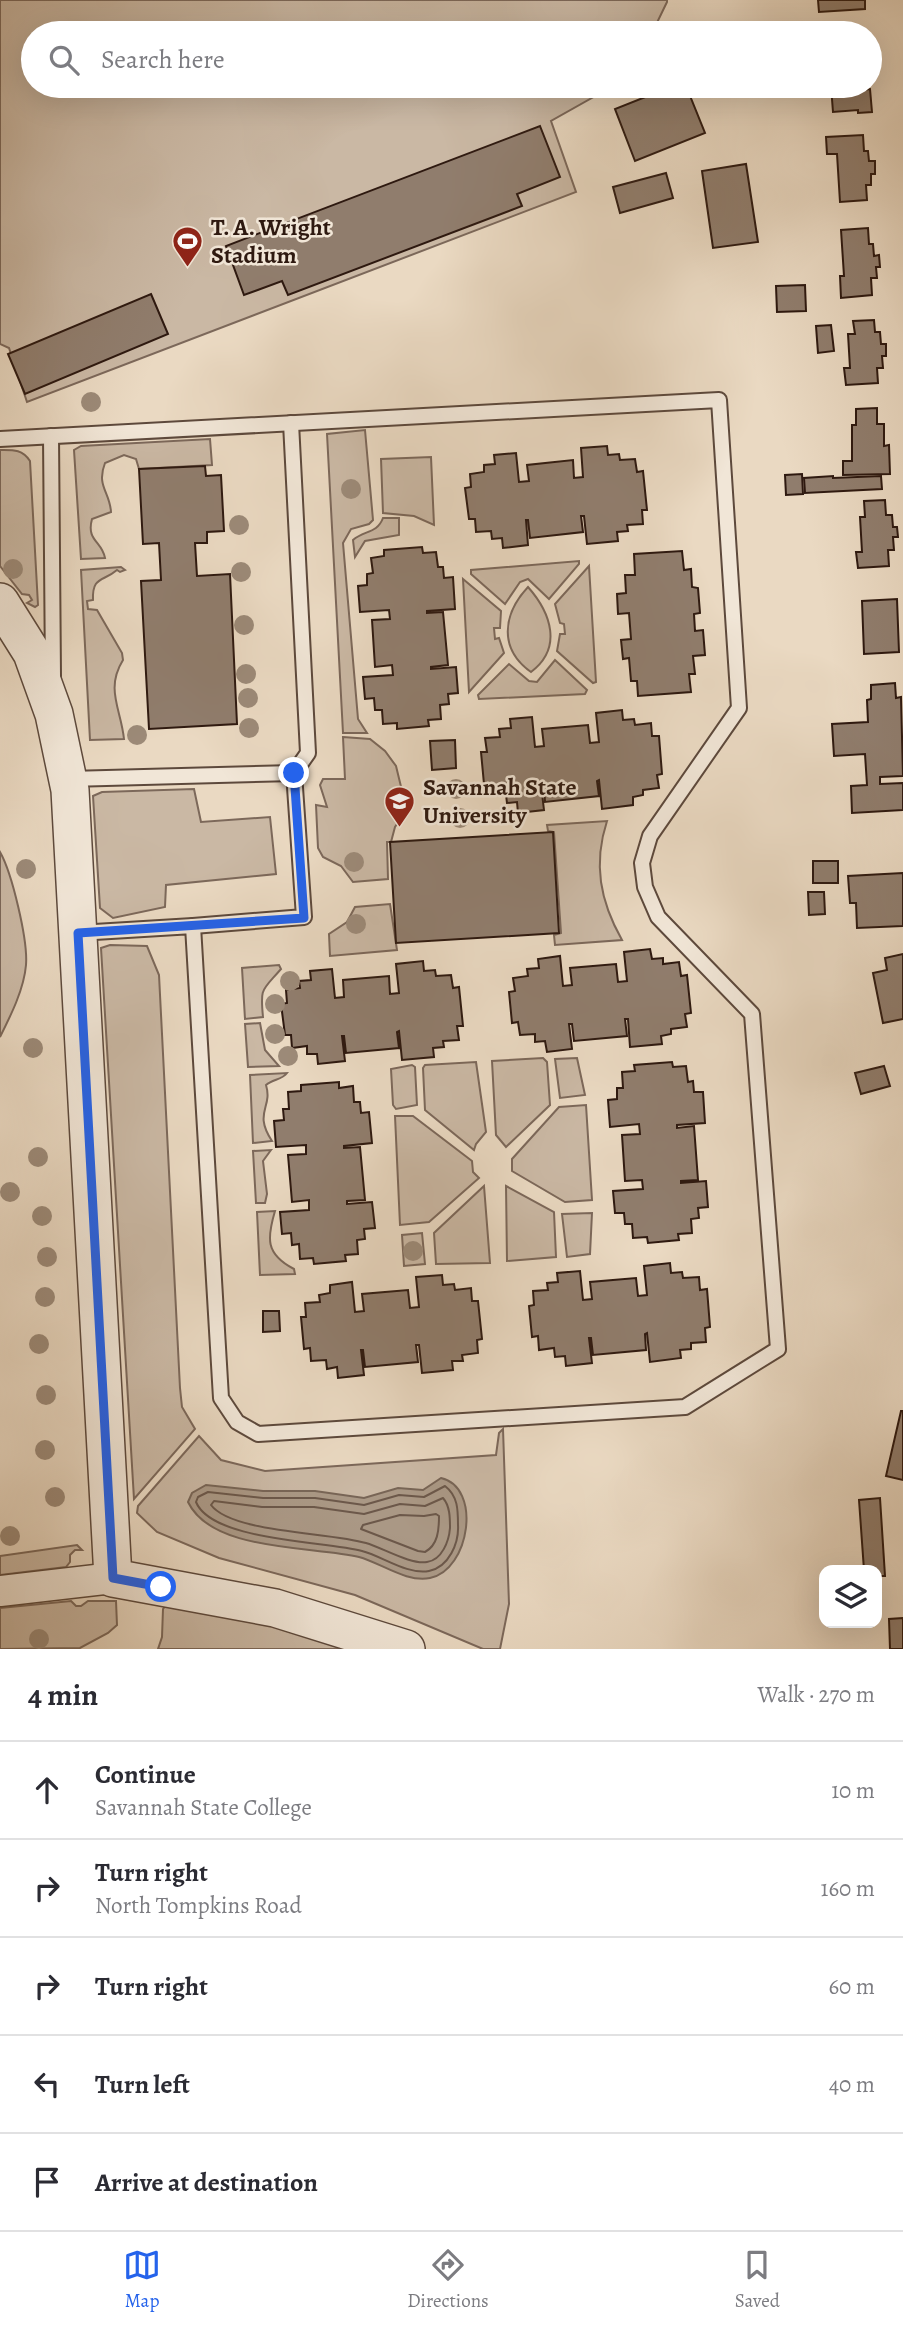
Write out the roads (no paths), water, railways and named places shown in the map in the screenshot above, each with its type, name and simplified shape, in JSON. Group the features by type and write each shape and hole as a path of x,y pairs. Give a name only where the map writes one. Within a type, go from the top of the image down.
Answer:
{"street":[{"path":"0,602 32,653 54,714 68,779 113,1578"},
{"path":"0,1591 113,1578 275,1608 406,1649"}],"lane":[{"path":"0,439 719,400 739,708 650,836 642,863 646,887 658,917 752,1014 778,1349 685,1408 258,1434 237,1422 221,1398 193,926"},
{"path":"78,933 304,918 294,773 308,753 291,423"},
{"path":"51,436 54,714"},
{"path":"68,779 294,773"}],"water":[{"path":"441,1478 454,1485 462,1496 466,1511 466,1528 462,1545 444,1572 421,1579 403,1575 359,1557 240,1538 218,1530 200,1518 188,1502 192,1493 206,1485 263,1491 315,1491 364,1498 398,1488 423,1490"}],"place":[{"name":"T. A. Wright Stadium","path":"188,268"},
{"name":"Savannah State University","path":"400,828"}]}
